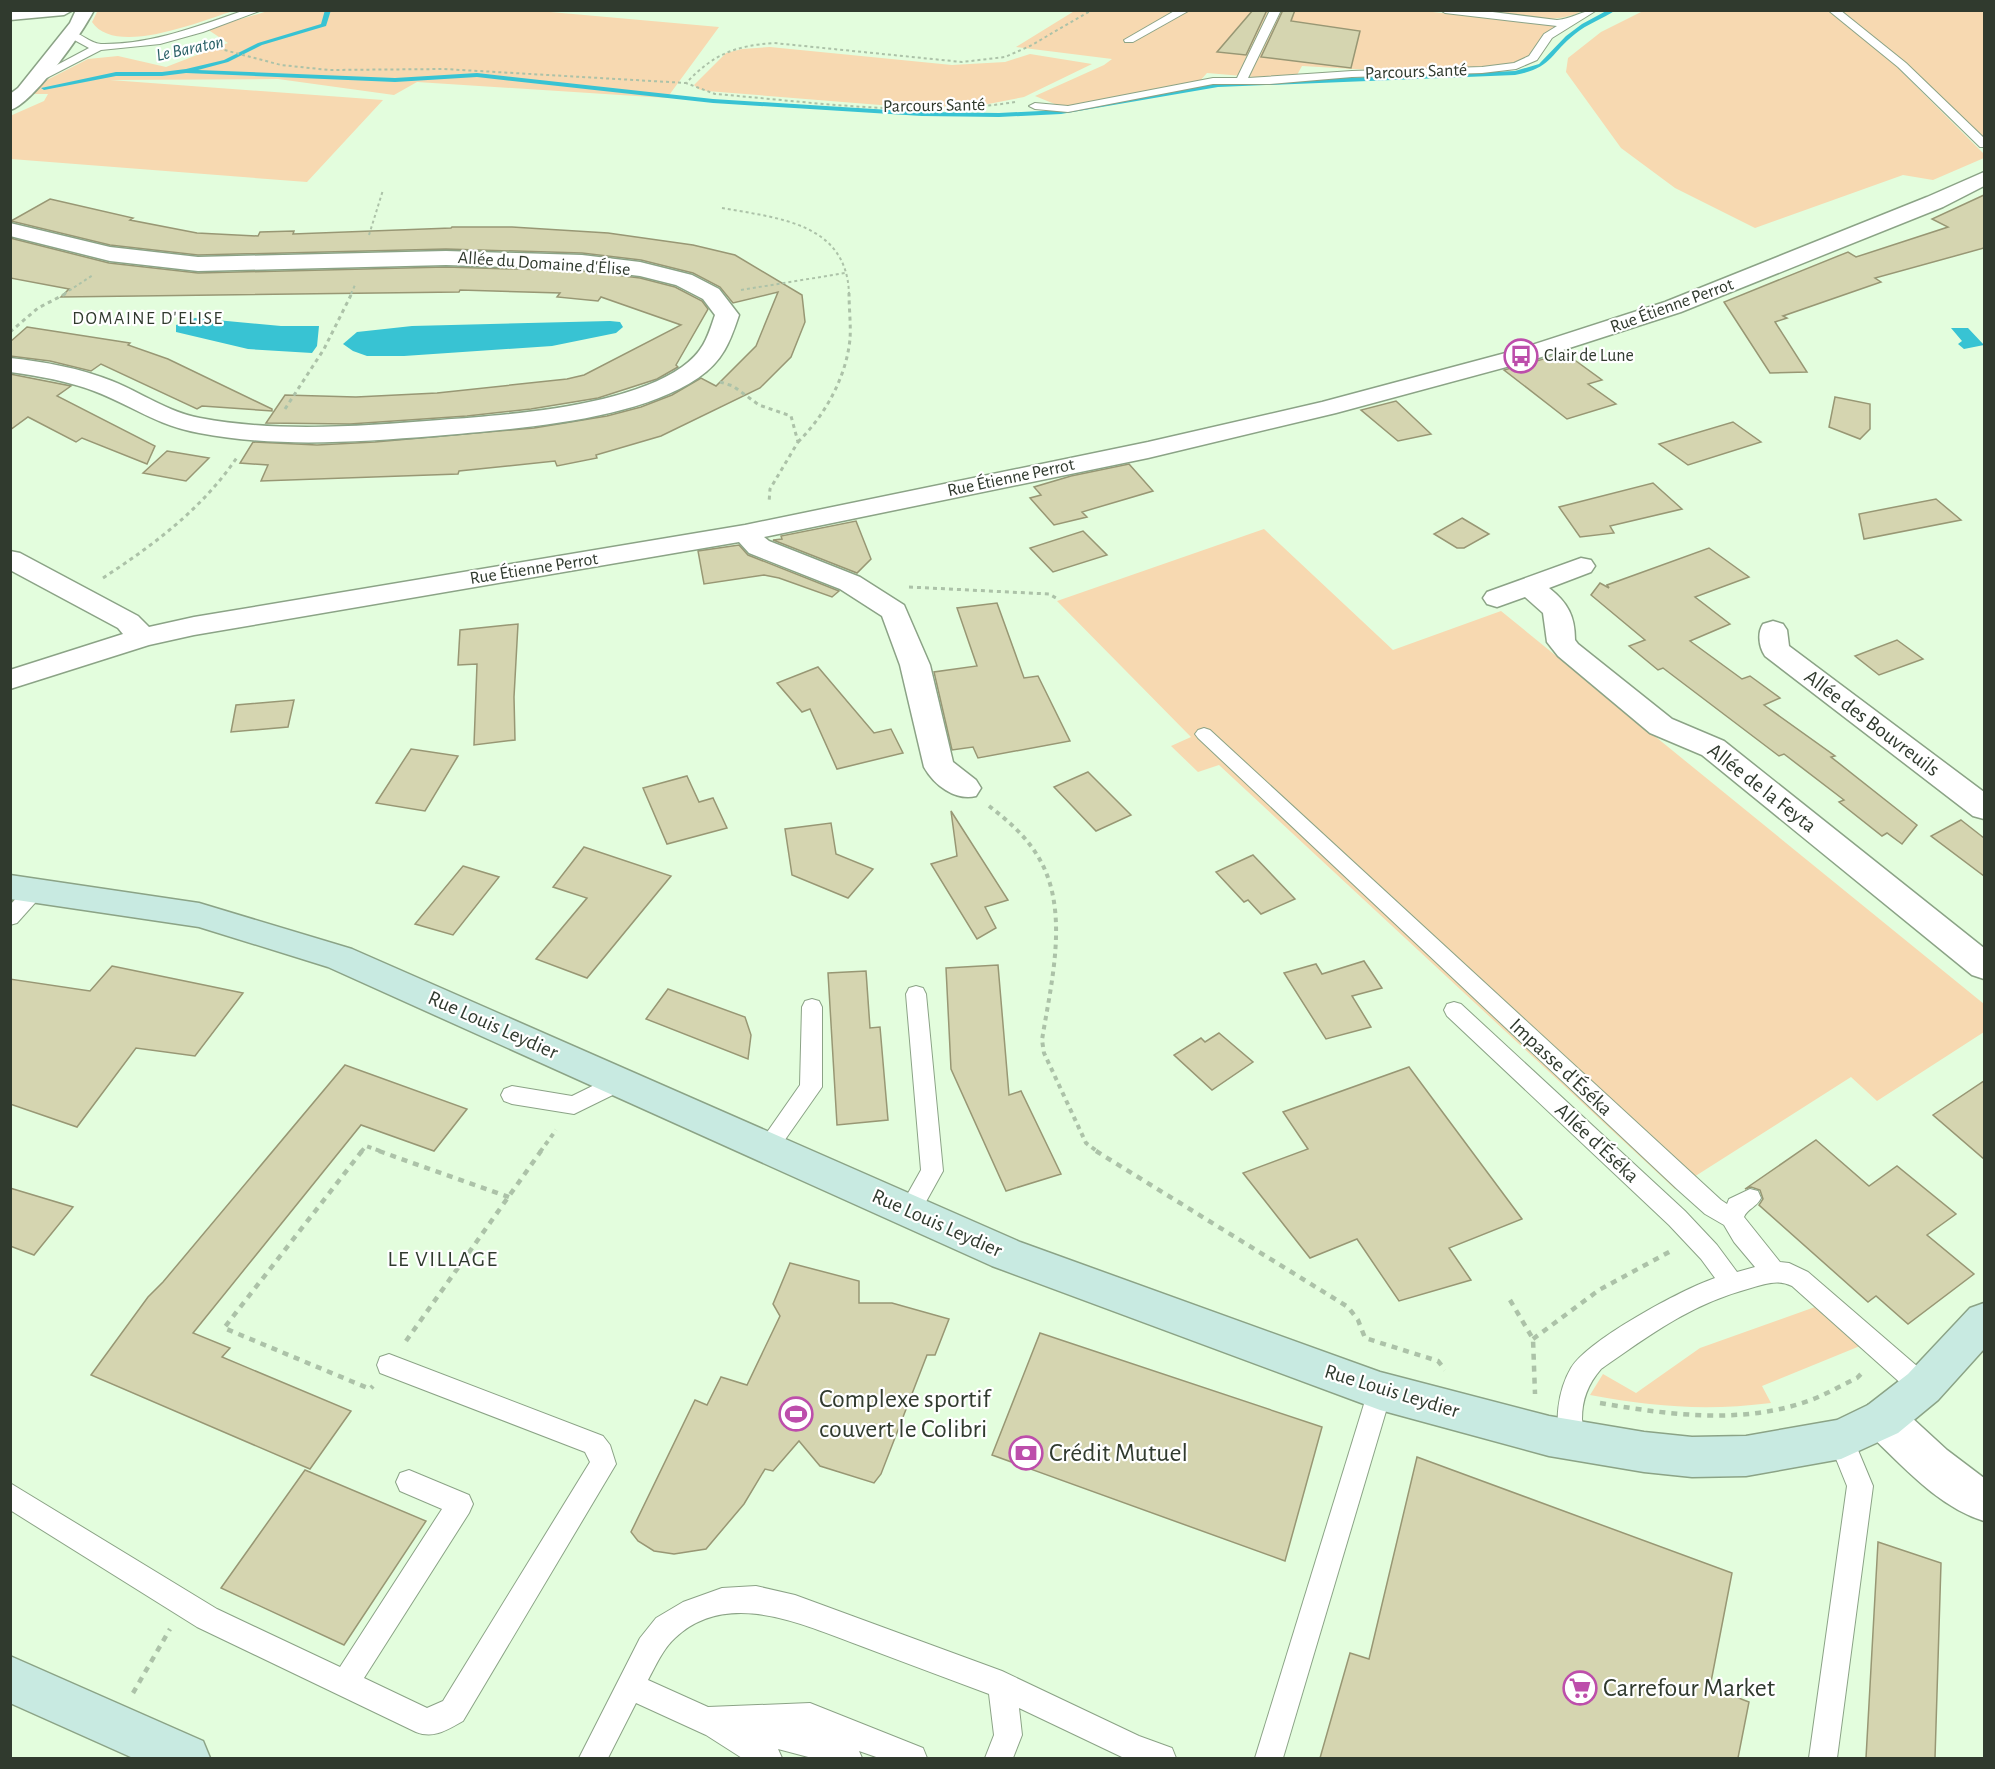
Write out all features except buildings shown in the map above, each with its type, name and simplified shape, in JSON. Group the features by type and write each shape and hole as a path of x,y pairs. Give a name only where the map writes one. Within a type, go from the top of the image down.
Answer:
{"street":[{"path":"10,15 64,10"},
{"path":"10,104 25,92 71,34 85,10"},
{"name":"Rue Étienne Perrot","path":"10,680 142,638 251,616 758,530 1236,431 1521,356 1617,327 1718,290 1935,202 1984,178"},
{"name":"Allée du Domaine d'Élise","path":"10,229 110,254 198,264 446,258 582,262 664,275 699,286 714,298"},
{"path":"10,365 55,372 84,380 179,421 225,430 292,434 400,431 564,416 620,402 686,374 699,366 718,345 727,325 728,315 714,298"},
{"path":"758,530 759,547 850,583 894,611 915,665 939,767 964,788"},
{"path":"10,559 128,622 142,638"},
{"path":"1497,598 1581,566"},
{"name":"Allée de la Feyta","path":"1529,586 1558,610 1562,619 1561,642 1568,651 1661,726 1713,748 1984,966"},
{"name":"Allée des Bouvreuils","path":"1773,630 1775,650 1984,808"},
{"name":"Rue Louis Leydier","path":"23,888 199,915 340,958 1006,1254 1380,1391 1539,1433 1644,1452 1692,1457 1746,1456 1841,1439 1883,1419 1923,1387 1984,1321"},
{"path":"1883,1419 1933,1466 1965,1491 1984,1501"},
{"path":"10,1679 186,1758"}],"lane":[{"path":"31,82 99,47 159,39 257,10"},
{"path":"1129,40 1185,10"},
{"path":"1241,81 1276,10"},
{"path":"1445,10 1557,23 1570,22"},
{"name":"Parcours Santé","path":"1035,106 1068,109 1205,82 1270,81 1352,74 1482,70 1516,66 1533,58 1548,36 1592,10"},
{"path":"1833,10 1902,65 1984,144"},
{"path":"71,34 84,43 99,47"},
{"name":"Impasse d'Éséka","path":"1204,734 1685,1182 1713,1207 1732,1218 1742,1235 1774,1272"},
{"path":"10,918 23,888"},
{"path":"909,1211 932,1171 916,994"},
{"path":"767,1148 811,1087 812,1007"},
{"name":"Allée d'Éséka","path":"1454,1010 1698,1239 1732,1283"},
{"path":"512,1095 574,1105 620,1082"},
{"path":"1732,1218 1737,1206 1750,1198"},
{"path":"1572,1440 1570,1419 1572,1398 1580,1375 1592,1361 1677,1305 1732,1283 1774,1272 1789,1273 1800,1280 1923,1387"},
{"path":"10,1495 207,1618 426,1722 438,1720 453,1711 603,1464 594,1444 389,1365"},
{"path":"1269,1758 1380,1391"},
{"path":"1823,1758 1860,1486 1841,1439"},
{"path":"345,1683 460,1504 409,1482"},
{"path":"593,1758 650,1648 666,1628 692,1611 722,1601 756,1599 795,1608 1002,1685 1135,1749 1162,1758"},
{"path":"999,1758 1008,1735 1002,1685"},
{"path":"630,1686 707,1721 768,1758"},
{"path":"707,1721 810,1717 913,1758"},
{"path":"707,1721 746,1758"},
{"path":"707,1721 798,1739 848,1758"}],"path":[{"path":"686,83 726,50 744,45 774,43 962,62 1005,57 1092,10"},
{"name":"Parcours Santé","path":"230,52 281,65 328,70 444,69 686,83 715,94 901,109 979,108 1017,102 1035,106"},
{"path":"722,208 799,224 811,230 841,261 849,284 850,337 843,368 830,400 810,432 798,442 770,489 758,530"},
{"path":"10,332 38,308 78,287 104,267 96,266 110,254"},
{"path":"714,298 760,286 845,273"},
{"path":"686,374 733,386 759,405 782,411 794,421 798,442"},
{"path":"865,592 890,585 1049,594 1056,598"},
{"path":"964,788 993,809 1015,830 1029,844 1042,863 1049,886 1055,925 1055,954 1042,1040 1044,1053 1086,1143 1107,1159 1348,1307 1358,1320 1365,1338 1438,1361 1450,1375"},
{"path":"509,1197 366,1146 224,1328 370,1389 389,1365 509,1197 574,1105"},
{"path":"1533,1339 1579,1302 1608,1283 1649,1260 1698,1239"},
{"path":"1510,1300 1533,1339 1535,1394"},
{"path":"1524,1393 1672,1414 1752,1413 1784,1408 1812,1400 1857,1378 1885,1354"},
{"path":"115,1725 185,1604"}],"shaded area":[{"path":"98,10 233,11 180,28 138,37 103,32 92,22"},
{"path":"528,10 719,27 667,98 417,82 394,95 278,79 110,80 383,100 307,182 11,159 10,116 44,101 48,94 32,94 45,81 88,59 118,56 166,67 228,43 207,29 268,11"},
{"path":"1076,10 1415,10 1556,26 1533,49 1528,58 1502,67 1387,71 1302,66 1297,75 1266,78 1207,73 1199,82 1062,107 1035,96 1104,65 1112,59 1016,47"},
{"path":"1461,11 1582,11 1555,19 1539,19"},
{"path":"1643,11 1835,11 1881,51 1984,154 1984,158 1933,180 1903,175 1755,228 1675,188 1621,148 1566,72 1568,58 1601,32"},
{"path":"1838,11 1984,11 1984,138 1863,28"},
{"path":"770,47 952,65 1005,62 1030,54 1092,64 1024,97 978,106 905,107 707,91 698,89 694,85 726,53 742,49"},
{"path":"1264,529 1393,650 1501,611 1984,1004 1984,1032 1877,1101 1851,1077 1675,1189 1219,765 1198,772 1171,746 1191,737 1057,601"},
{"path":"1815,1307 1860,1346 1762,1386 1771,1403 1702,1407 1637,1402 1590,1395 1603,1374 1636,1393 1700,1348"}],"water":[{"path":"195,318 281,326 319,326 317,346 312,353 248,349 176,332 176,325"},
{"path":"620,322 623,327 616,333 552,346 404,356 367,356 343,344 357,332 412,326"},
{"path":"1951,328 1968,328 1984,345 1964,349 1958,344 1962,341"}],"waterway":[{"name":"Le Baraton","path":"186,71 226,61 260,44 324,25 328,10"},
{"path":"186,71 395,80 477,75 713,101 922,114 999,115 1061,112 1218,85 1515,73 1541,65 1573,33 1613,10"},
{"name":"Le Baraton","path":"44,88 116,74 162,74 186,71"}],"place":[{"name":"Clair de Lune","path":"1521,356"},
{"name":"Complexe sportif couvert le Colibri","path":"796,1414"},
{"name":"Crédit Mutuel","path":"1026,1453"},
{"name":"Carrefour Market","path":"1580,1688"}],"district":[{"name":"DOMAINE D'ELISE","path":"148,319"},
{"name":"LE VILLAGE","path":"443,1259"}]}
